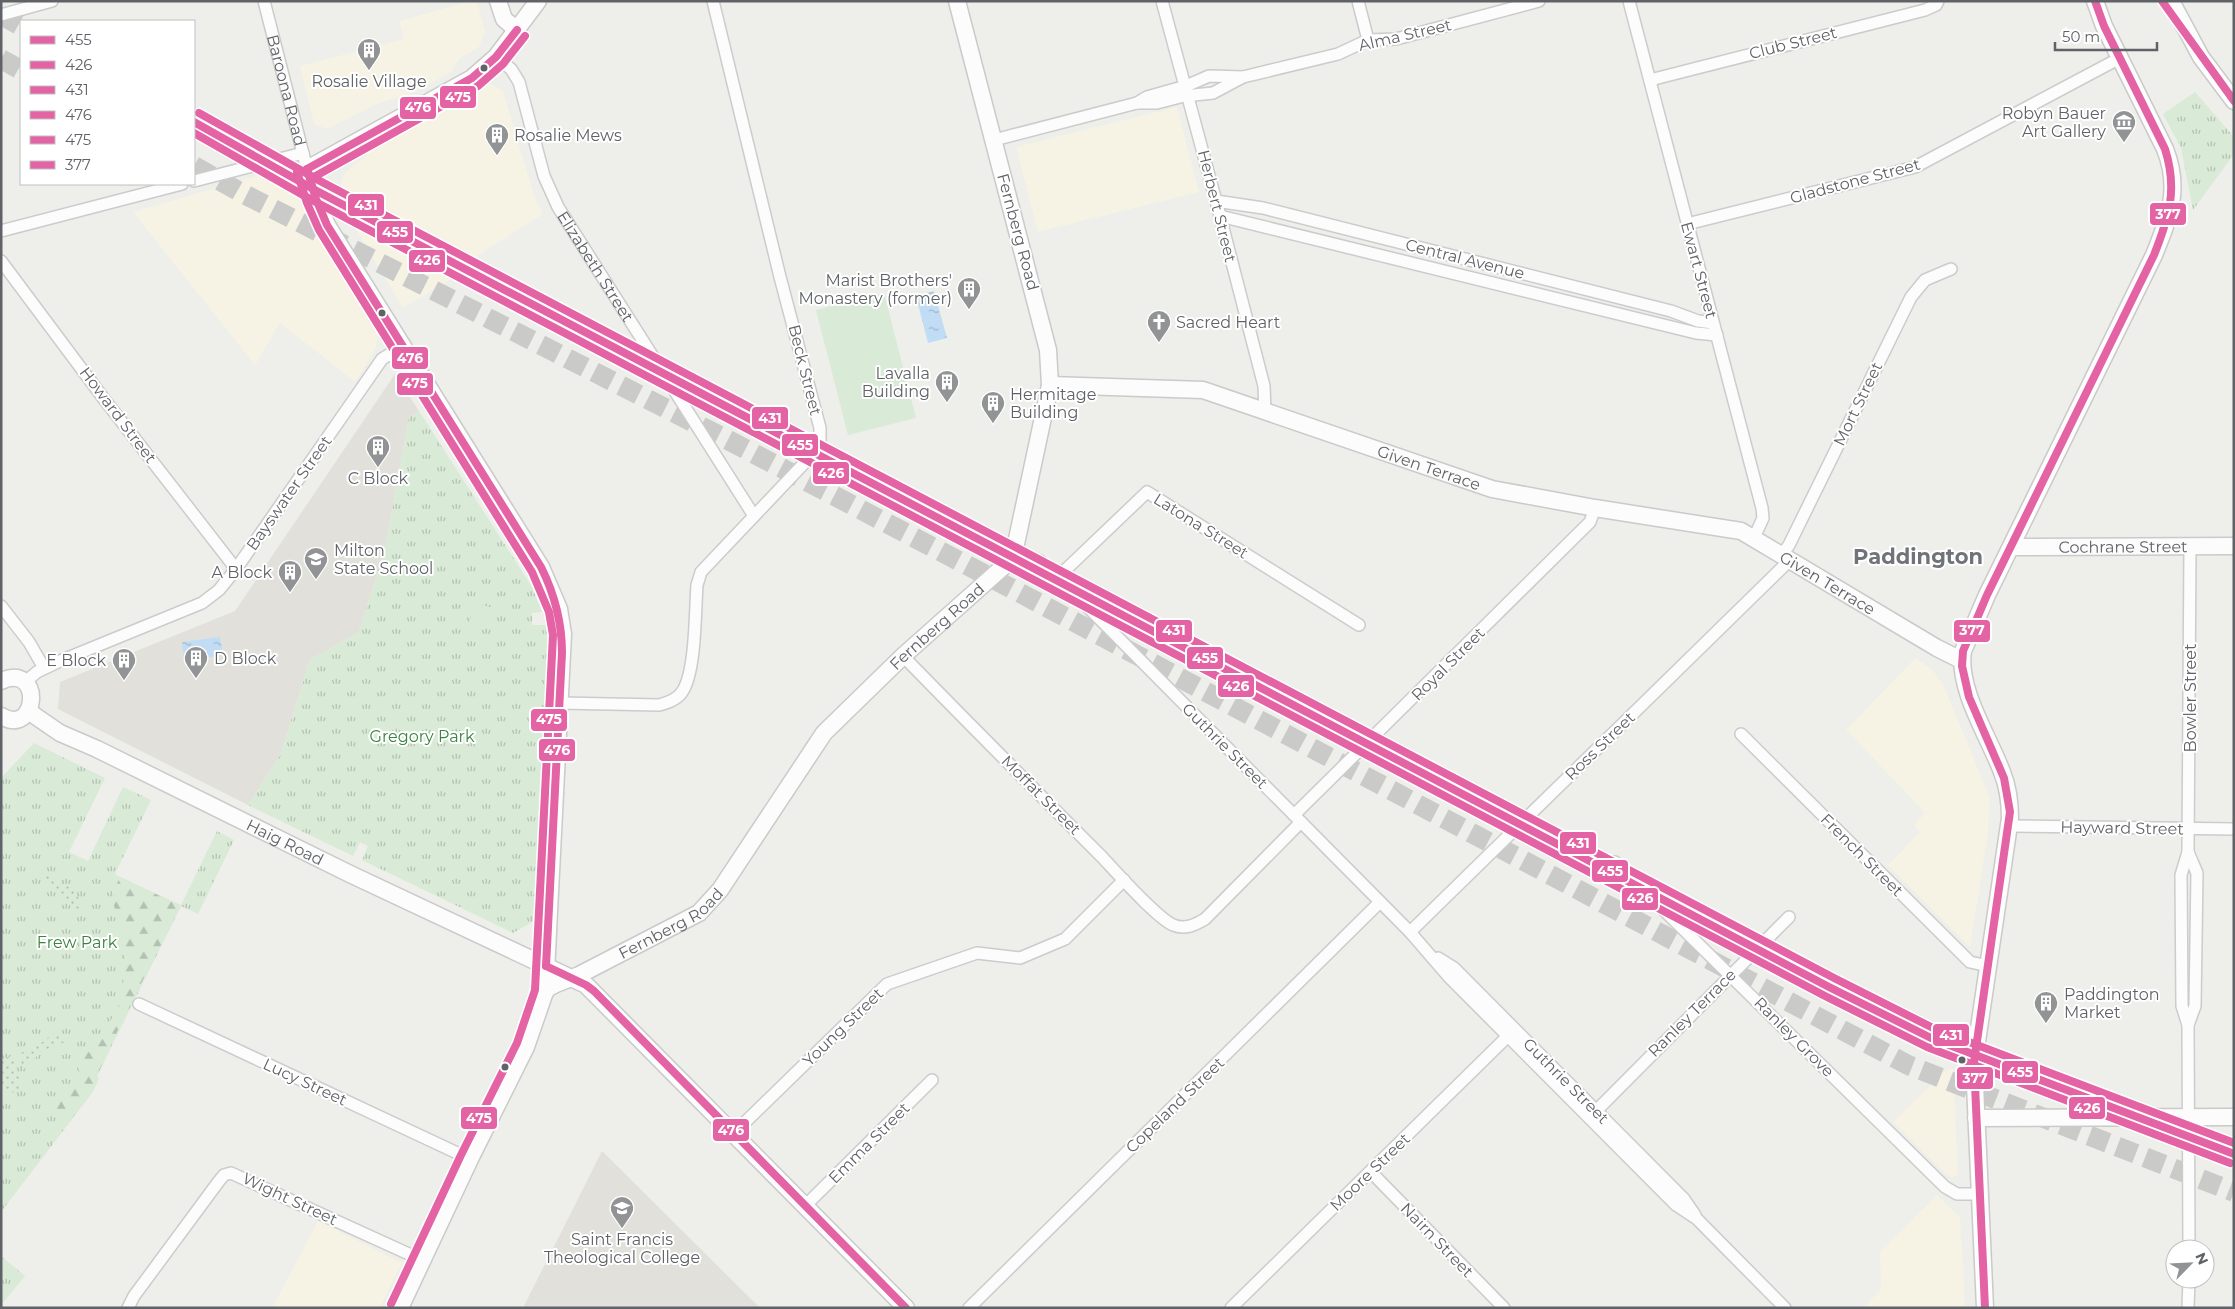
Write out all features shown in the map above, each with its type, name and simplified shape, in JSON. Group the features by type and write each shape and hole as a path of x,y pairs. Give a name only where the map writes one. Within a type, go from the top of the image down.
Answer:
{"street":[{"path":"1,15 52,1"},
{"name":"Baroona Road","path":"264,1 302,153 316,199 327,225 549,581 560,609 562,622 563,649 543,995 526,1047 470,1159 400,1308"},
{"path":"498,1 504,19 517,30"},
{"path":"307,169 472,78 496,57 538,1"},
{"name":"Beck Street","path":"560,703 659,705 670,702 681,694 690,673 697,584 701,572 816,450 821,436 712,1"},
{"name":"Fernberg Road","path":"543,995 552,986 699,913 720,890 824,732 903,656 1002,567 1014,553 1050,385 1045,334 958,1"},
{"name":"Herbert Street","path":"1162,1 1264,386 1265,412"},
{"path":"1358,1 1368,40"},
{"name":"Alma Street","path":"1186,91 1213,93 1243,77 1338,54 1368,40 1396,38 1539,1"},
{"name":"Ewart Street","path":"1629,1 1762,508 1763,518 1754,538"},
{"path":"1985,1308 1974,1062 2010,826 2009,800 2005,780 1967,686 1961,660 1968,636 2154,255 2169,211 2174,184 2170,161 2120,58 2095,1"},
{"path":"2162,1 2234,101"},
{"path":"2171,1 2192,41"},
{"name":"Club Street","path":"1650,80 1916,12 1937,3"},
{"name":"Elizabeth Street","path":"496,57 511,69 519,82 544,176 558,206 754,516"},
{"name":"Gladstone Street","path":"1687,224 1915,168 2120,58"},
{"name":"Alma Street","path":"994,140 1137,104 1157,103 1186,91 1209,76 1243,77"},
{"path":"195,181 302,153"},
{"path":"1,231 178,185"},
{"name":"Central Avenue","path":"1216,201 1263,208 1661,309 1698,321 1713,323"},
{"name":"Central Avenue","path":"1220,216 1696,333 1717,335"},
{"name":"Howard Street","path":"1,261 104,399 236,569"},
{"name":"Mort Street","path":"1786,557 1789,545 1911,297 1925,280 1951,269"},
{"name":"Bayswater Street","path":"24,683 30,676 44,668 194,608 219,590 236,569 382,359 403,346"},
{"name":"Given Terrace","path":"1050,385 1203,390 1492,489 1595,508 1741,531 1936,648 1961,660"},
{"name":"Latona Street","path":"1058,577 1147,492 1359,625"},
{"name":"Royal Street","path":"1183,928 1190,927 1205,919 1298,819 1590,522 1595,508"},
{"name":"Bowler Street","path":"2189,1239 2188,1026 2182,1006 2181,884 2182,866 2188,852 2189,829 2190,545"},
{"name":"Cochrane Street","path":"2012,547 2234,546"},
{"name":"Guthrie Street","path":"1014,553 1040,561 1058,577 1429,951 1448,976 1676,1205 1697,1219 1785,1308"},
{"name":"Ross Street","path":"1410,932 1786,557"},
{"path":"1,606 29,642 44,668"},
{"name":"Moffat Street","path":"903,656 1165,920 1183,928"},
{"path":"1,681 13,678 24,683 29,687 32,699 28,711 18,719 11,720 1,716"},
{"name":"Haig Road","path":"28,711 60,733 586,985 906,1308"},
{"name":"French Street","path":"1741,734 1970,962 1988,966"},
{"name":"Hayward Street","path":"2010,826 2234,829"},
{"name":"Bowler Street","path":"2188,852 2196,866 2197,873 2196,1006 2188,1026"},
{"name":"Ranley Grove","path":"1615,862 1731,974 1945,1187 1957,1194 1980,1194"},
{"name":"Young Street","path":"734,1133 887,984 977,953 1020,958 1066,939 1124,880"},
{"name":"Copeland Street","path":"969,1308 1380,902"},
{"name":"Ranley Terrace","path":"1596,1111 1790,917"},
{"name":"Guthrie Street","path":"1429,951 1454,968 1684,1199 1697,1219"},
{"name":"Lucy Street","path":"139,1004 470,1159"},
{"name":"Moore Street","path":"1231,1308 1508,1036"},
{"name":"Emma Street","path":"805,1206 932,1080"},
{"path":"1976,1118 2234,1117"},
{"name":"Nairn Street","path":"1371,1172 1504,1308"},
{"name":"Wight Street","path":"128,1308 134,1296 218,1181 224,1175 232,1173 422,1260"},
{"path":"2188,1289 2188,1308"}],"shaded area":[{"path":"477,1 485,32 479,47 459,59 452,71 418,91 377,104 327,129 314,124 300,66 404,39 399,21"},
{"path":"490,83 503,91 535,199 543,214 471,260 474,265 403,308 350,220 338,190 345,173 372,150"},
{"path":"1177,107 1199,192 1038,232 1016,147"},
{"path":"282,169 294,175 309,223 378,335 375,350 355,382 280,323 255,365 133,212"},
{"name":"Milton State School","path":"395,374 419,411 409,417 385,548 359,632 310,660 280,756 248,805 58,709 60,682 235,611"},
{"path":"1915,658 1932,669 1944,686 1990,798 1988,833 1970,947 1888,865 1920,832 1914,825 1925,813 1846,730"},
{"path":"1947,1069 1953,1069 1958,1174 1953,1178 1946,1174 1893,1122"},
{"name":"Saint Francis Theological College","path":"602,1151 760,1308 523,1308"},
{"path":"1937,1195 1960,1217 1965,1308 1863,1308 1881,1289 1880,1251"},
{"path":"318,1221 402,1263 380,1308 272,1308"}],"green space":[{"path":"2195,92 2234,137 2234,154 2193,210 2181,148 2163,114"},
{"path":"884,293 916,418 848,435 816,310"},
{"name":"Gregory Park","path":"419,411 532,587 542,612 532,613 532,625 545,625 547,635 546,720 534,921 513,933 362,860 368,846 360,842 353,856 248,805 280,756 310,660 359,632 385,548 409,417"},
{"path":"475,603 497,609 491,629 469,623"},
{"name":"Frew Park","path":"34,743 105,778 69,852 88,861 123,787 151,800 115,874 120,877 181,905 217,831 234,840 198,914 181,906 97,1076 99,1078 92,1093 1,1212 1,778"},
{"path":"34,870 70,888 76,893 81,907 73,911 66,899 56,888 33,872"},
{"path":"120,877 181,906 127,1011 118,1006 124,980 125,962 123,936 113,901"},
{"path":"115,1013 124,1017 97,1076 99,1078 92,1093 66,1126 46,1110 49,1105 80,1080 77,1062 79,1052 86,1050 91,1053"},
{"path":"54,1033 63,1036 65,1042 42,1051 23,1070 19,1054 44,1041"},
{"path":"13,1056 22,1089 14,1093 1,1086 1,1059"},
{"path":"1,1256 25,1276 1,1305"}],"water":[{"path":"934,291 947,338 928,343 916,296"},
{"path":"220,637 223,655 184,661 182,642"}],"tunnel":[{"path":"1,15 20,25"},
{"path":"1,59 20,69"},
{"path":"195,123 315,190 1829,987 1931,1038 2234,1154"},
{"path":"195,167 240,192 728,440 1022,594 1908,1065 2234,1192"}],"transit line":[{"name":"377","path":"1985,1308 1974,1062 2010,812 2004,778 1969,697 1962,666 1963,651 1987,595 2154,255 2168,216 2170,203 2171,178 2165,149 2104,26 2095,1"},
{"name":"377","path":"2162,1 2234,101"},
{"name":"476","path":"307,169 472,78 496,57 517,30"},
{"name":"475","path":"312,178 478,86 503,64 525,36"},
{"name":"431","path":"199,113 320,181 1834,978 1935,1029 2234,1143"},
{"name":"455","path":"195,123 315,190 1829,987 1931,1038 2234,1154"},
{"name":"426","path":"195,134 310,199 1825,996 1927,1047 2230,1163"},
{"name":"476","path":"307,169 316,199 327,225 541,567 554,598 561,630 562,653 546,966"},
{"name":"475","path":"297,172 307,203 319,230 532,572 549,612 553,635 535,990 517,1043 461,1155 391,1304"},
{"name":"476","path":"546,966 586,985 594,991 906,1308"}],"place":[{"name":"Rosalie Village","path":"369,71"},
{"name":"Robyn Bauer Art Gallery","path":"2124,143"},
{"name":"Rosalie Mews","path":"497,156"},
{"name":"Marist Brothers' Monastery (former)","path":"969,310"},
{"name":"Sacred Heart","path":"1159,343"},
{"name":"Lavalla Building","path":"947,403"},
{"name":"Hermitage Building","path":"993,424"},
{"name":"C Block","path":"378,468"},
{"name":"Milton State School","path":"316,580"},
{"name":"A Block","path":"290,593"},
{"name":"D Block","path":"196,679"},
{"name":"E Block","path":"124,681"},
{"name":"Paddington Market","path":"2046,1024"},
{"name":"Saint Francis Theological College","path":"622,1229"}],"district":[{"name":"Paddington","path":"1918,556"}]}
